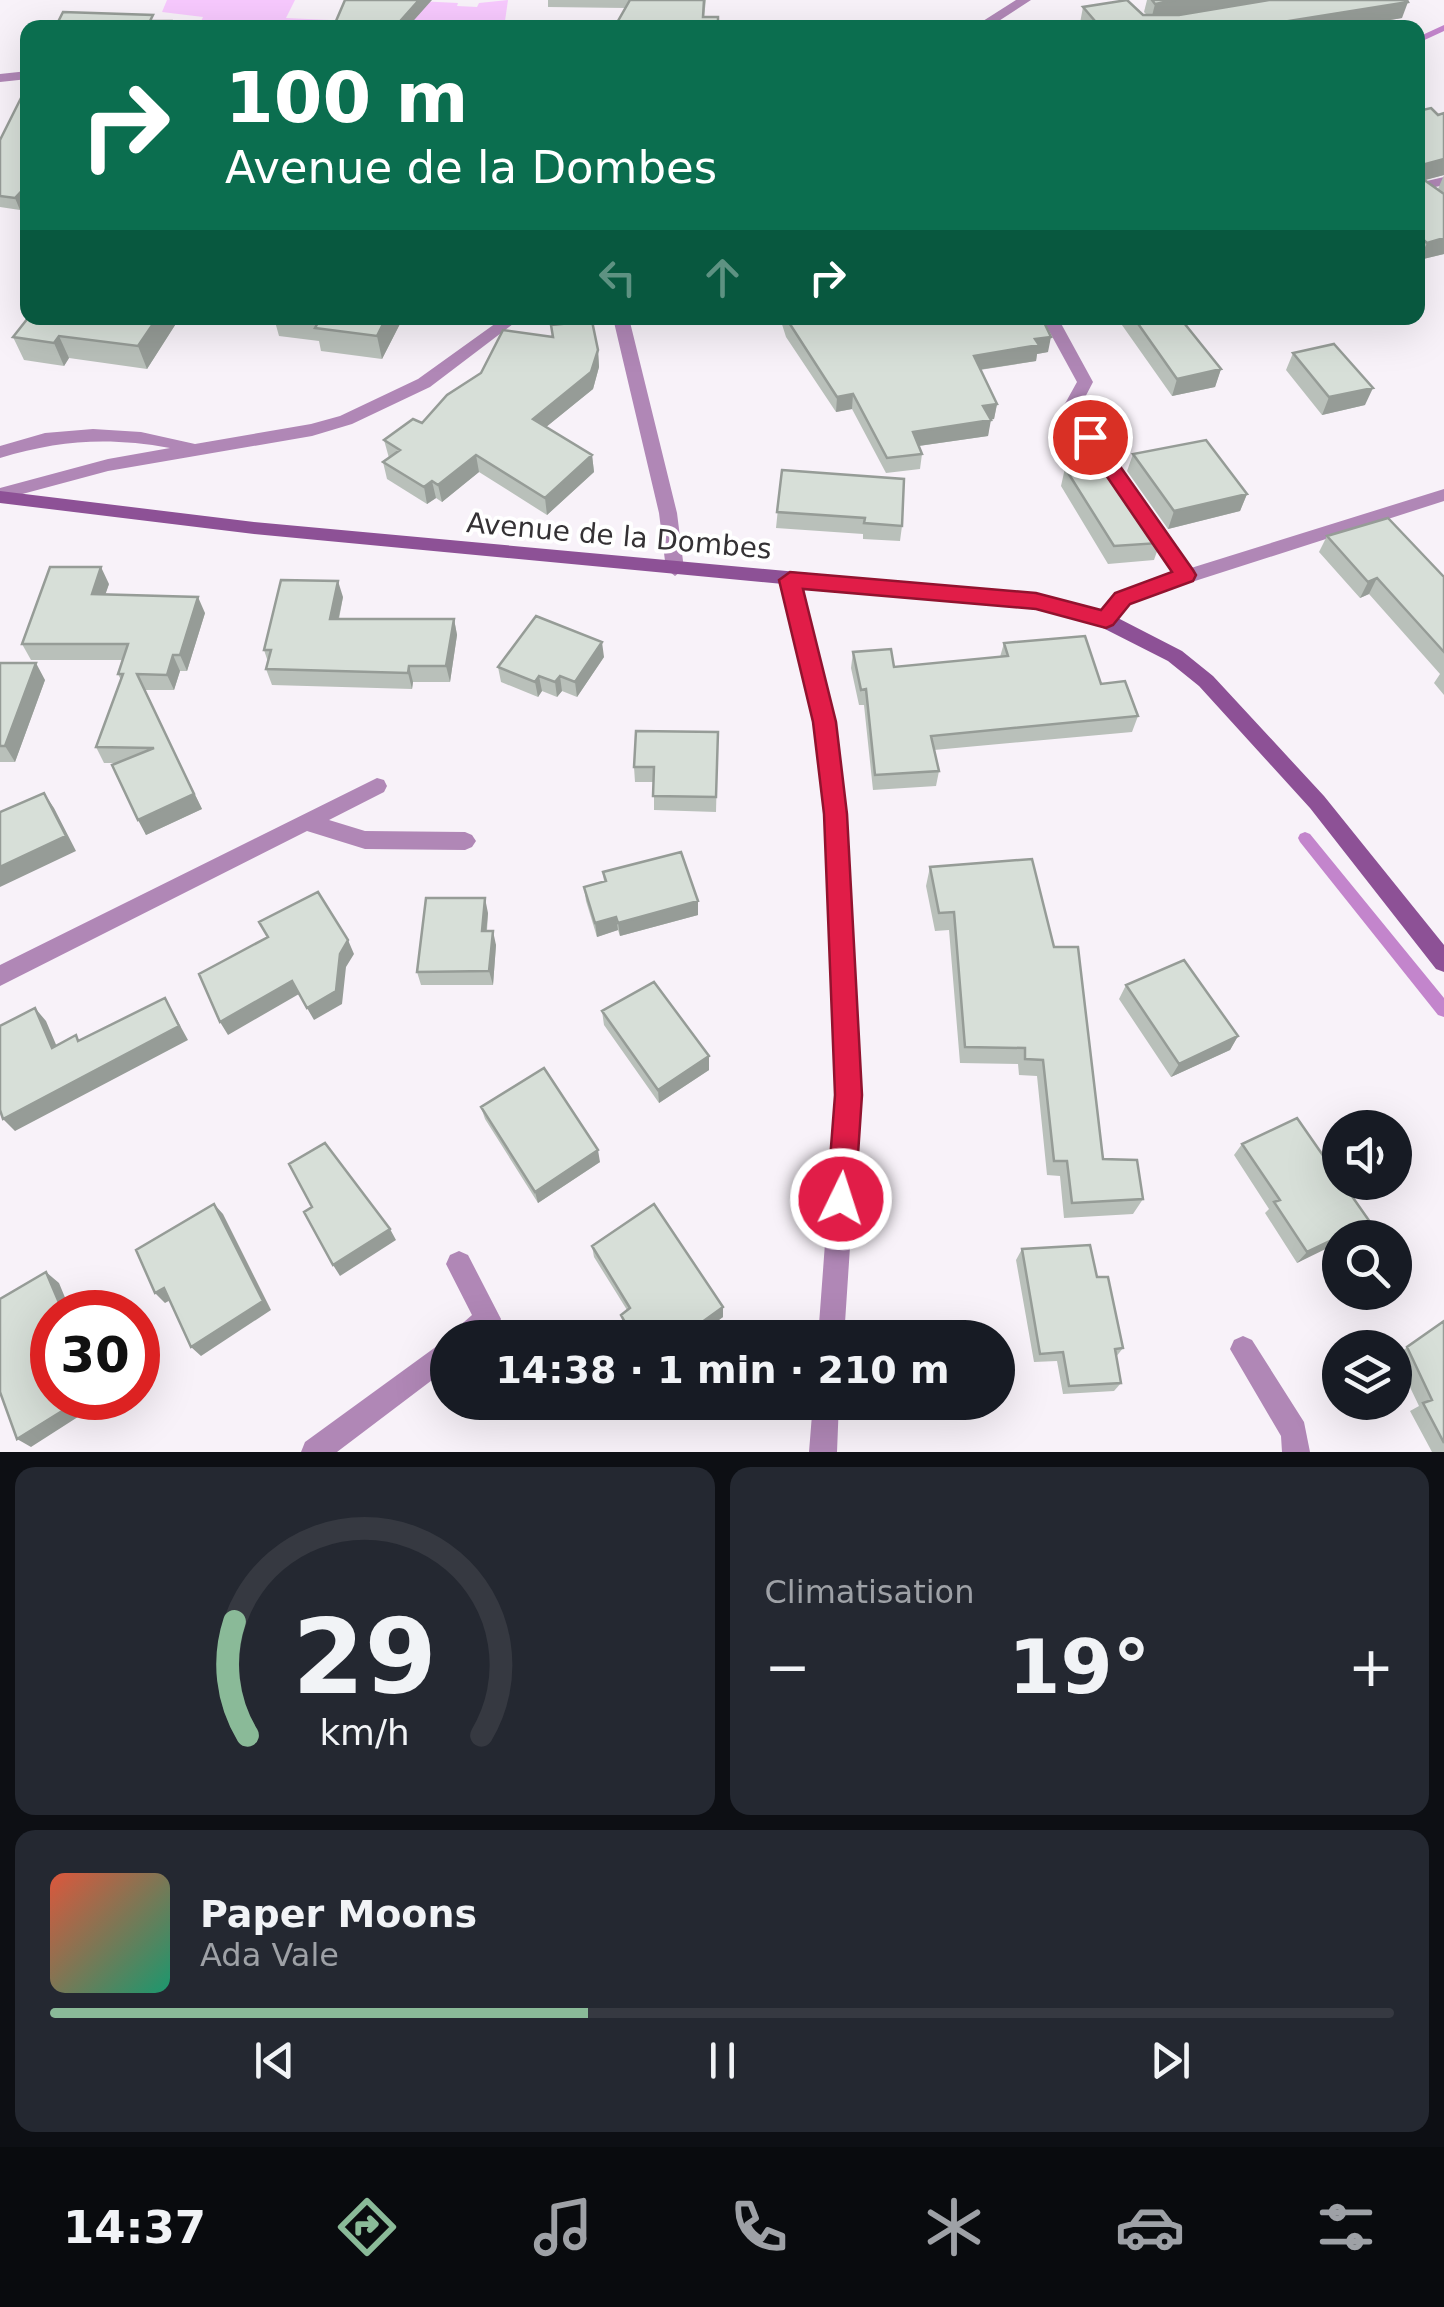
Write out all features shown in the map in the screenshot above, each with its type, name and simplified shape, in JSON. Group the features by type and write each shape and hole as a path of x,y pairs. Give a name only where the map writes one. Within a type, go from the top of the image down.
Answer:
{"main road":[{"name":"Avenue de la Dombes","path":"0,495 254,528 1036,601 1106,620 1174,656 1223,698 1316,802 1444,962"}],"street":[{"path":"991,20 1025,0"},
{"path":"1425,193 1431,198"},
{"path":"0,495 56,477 195,447 312,430 379,407 424,383 503,325"},
{"path":"623,325 668,513 675,569"},
{"path":"1054,325 1086,382 1070,410 1186,575"},
{"path":"0,452 33,441 67,436 128,435 195,447"},
{"path":"1106,620 1122,599 1186,575 1444,495"},
{"path":"790,580 825,722 836,814 848,1095 832,1320"},
{"path":"0,976 377,786"},
{"path":"306,822 365,840 465,840"},
{"path":"459,1264 487,1320"},
{"path":"1244,1349 1294,1432 1296,1452"},
{"path":"315,1452 430,1365"},
{"path":"823,1452 825,1420"}],"shaded area":[{"path":"167,0 295,0 286,18 330,20 202,20 203,17 162,12"},
{"path":"397,0 477,7 479,3 508,0 505,20 396,20"}],"building":[{"path":"345,0 419,0 401,20 336,20"},
{"path":"630,0 704,0 703,17 718,17 718,20 619,20"},
{"path":"1127,0 1143,15 1179,15 1269,0 1408,2 1295,20 1094,20 1083,7"},
{"path":"63,12 153,15 150,20 59,20"},
{"path":"20,100 20,193 15,198 0,196 0,140"},
{"path":"1431,108 1438,115 1444,113 1444,159 1425,164 1425,109"},
{"path":"1425,180 1444,194 1444,238 1427,243"},
{"path":"22,325 152,325 138,346 59,336 54,343 13,337"},
{"path":"317,325 382,325 377,336 315,328"},
{"path":"551,325 593,325 598,350 591,372 533,419 592,455 545,498 476,455 438,485 432,481 424,487 383,462 400,450 384,440 413,419 422,423 447,395 481,373 503,330 553,337"},
{"path":"791,325 1045,325 1051,337 1035,339 1039,345 974,356 997,404 983,406 991,420 913,432 922,454 887,458 853,394 837,397"},
{"path":"1139,325 1186,325 1221,369 1177,379"},
{"path":"1334,344 1373,388 1329,397 1293,353"},
{"path":"1206,440 1247,494 1174,511 1133,454"},
{"path":"1109,459 1150,517 1144,518 1160,543 1114,546 1065,468"},
{"path":"782,470 904,479 902,526 864,523 865,518 777,512"},
{"path":"1388,518 1444,577 1444,652 1377,578 1368,582 1327,536"},
{"path":"50,567 101,567 92,594 198,597 180,655 173,655 167,675 137,674 194,794 138,820 112,765 154,748 96,747 123,674 118,674 128,644 22,644"},
{"path":"281,580 338,581 330,619 454,619 446,666 409,666 408,673 266,669 271,650 264,650"},
{"path":"536,616 602,642 575,682 560,676 555,682 539,676 535,682 498,667"},
{"path":"1085,636 1101,684 1125,681 1138,716 931,736 939,771 875,775 866,689 861,690 853,652 891,649 894,667 1008,656 1004,643"},
{"path":"0,663 36,663 5,746 0,746"},
{"path":"636,731 718,732 716,797 653,796 654,767 634,767"},
{"path":"44,793 66,836 0,867 0,812"},
{"path":"681,852 698,901 618,923 616,917 595,923 584,887 606,881 603,872"},
{"path":"1032,859 1054,947 1078,947 1103,1159 1137,1160 1143,1199 1072,1203 1067,1161 1054,1161 1043,1060 1025,1059 1025,1048 965,1047 954,912 939,913 930,867"},
{"path":"318,892 348,940 340,954 336,991 307,1008 292,981 220,1022 199,974 268,937 259,922"},
{"path":"426,898 485,898 482,931 493,931 489,971 417,972"},
{"path":"1184,960 1238,1036 1179,1064 1126,985"},
{"path":"654,982 709,1056 658,1090 602,1011"},
{"path":"165,998 179,1026 3,1119 0,1026 35,1008 52,1048 76,1035 78,1041"},
{"path":"544,1068 598,1150 535,1192 481,1107"},
{"path":"1297,1118 1322,1154 1322,1200 1355,1200 1369,1220 1322,1220 1322,1245 1307,1252 1274,1202 1280,1200 1242,1144"},
{"path":"325,1143 390,1229 333,1265 304,1212 312,1207 289,1164"},
{"path":"214,1204 263,1301 191,1347 164,1288 154,1290 136,1250"},
{"path":"654,1204 723,1307 705,1320 624,1320 621,1315 630,1308 592,1246"},
{"path":"1090,1245 1097,1277 1108,1277 1123,1348 1115,1349 1121,1383 1069,1386 1063,1352 1040,1354 1022,1249"},
{"path":"46,1272 54,1290 30,1290 30,1420 48,1420 17,1439 0,1392 0,1299"},
{"path":"1444,1321 1444,1443 1423,1403 1432,1400 1412,1358 1412,1343"}],"waterway":[{"path":"1425,37 1444,28"},
{"path":"1305,838 1444,1010"}],"route":[{"path":"841,1199 848,1095 836,814 825,722 790,580 1036,601 1106,620 1122,599 1186,575 1090,437"}]}
